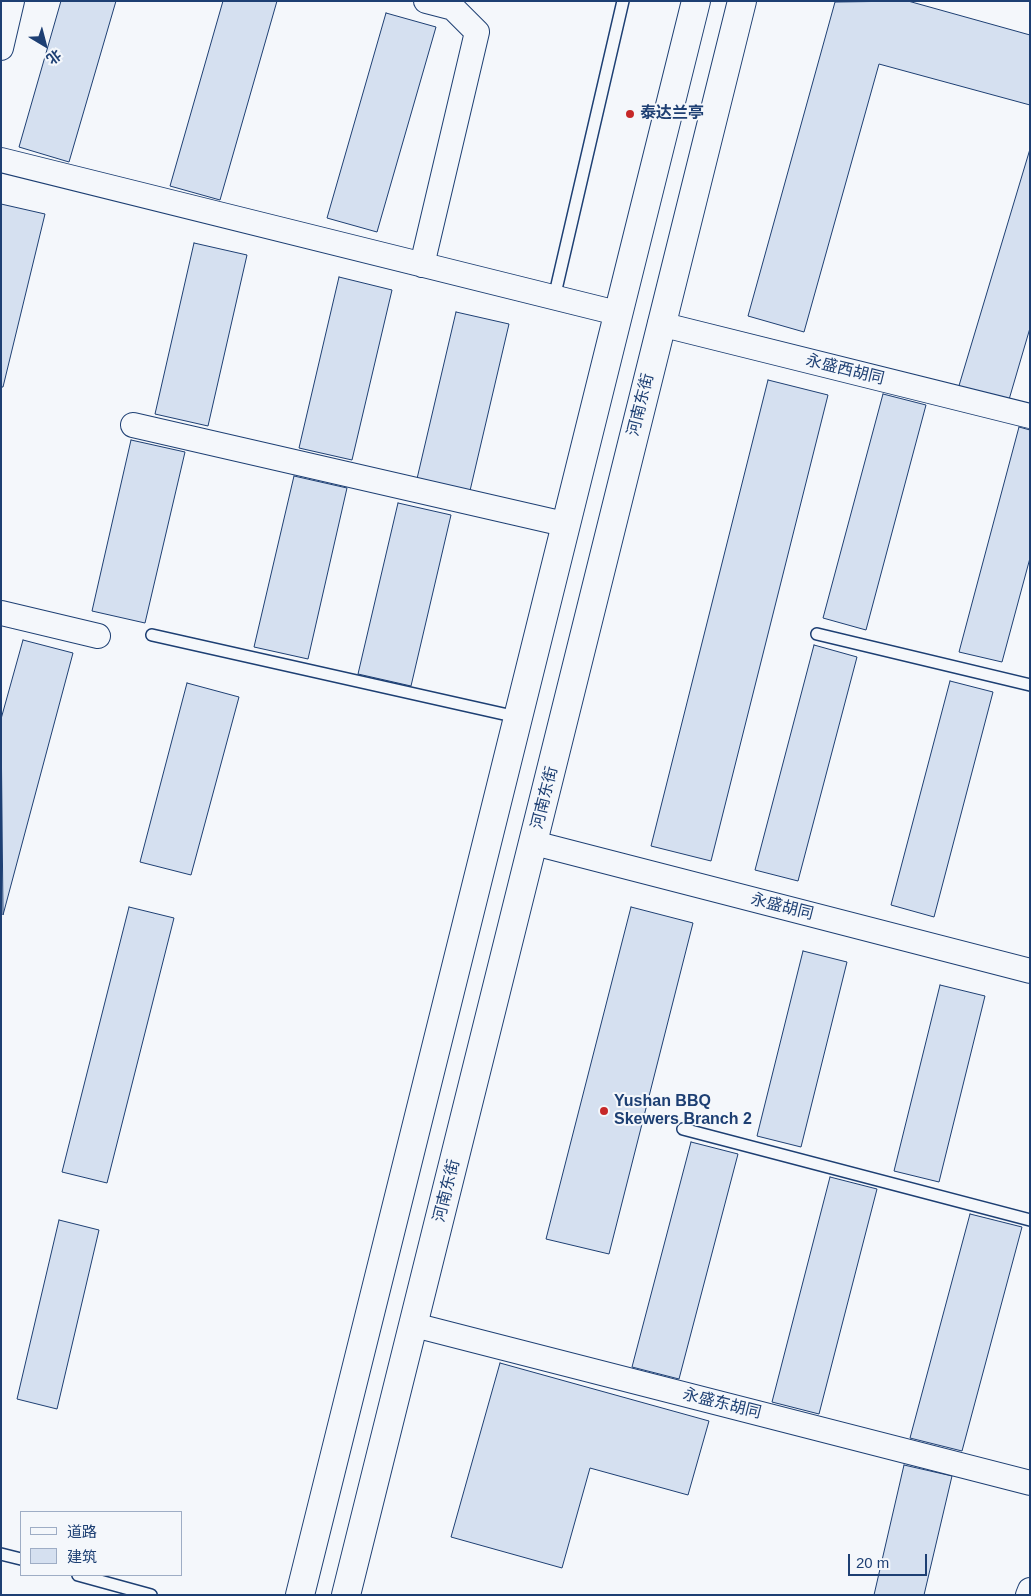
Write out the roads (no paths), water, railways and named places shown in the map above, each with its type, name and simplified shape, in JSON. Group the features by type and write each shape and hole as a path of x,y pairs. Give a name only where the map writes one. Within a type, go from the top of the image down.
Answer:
{"main road":[{"path":"300,1595 564,524 696,1"},
{"name":"河南东街","path":"346,1595 534,843 660,324 742,1"}],"street":[{"path":"1,48 12,1"},
{"path":"422,265 477,32 453,8 426,1"},
{"path":"1,160 617,313"},
{"name":"永盛西胡同","path":"660,324 1030,416"},
{"path":"134,425 564,524"},
{"path":"1,613 98,636"},
{"name":"永盛胡同","path":"534,843 1030,971"},
{"name":"永盛东胡同","path":"414,1325 1030,1483"},
{"path":"1028,1595 1030,1590"}],"lane":[{"path":"554,298 623,1"},
{"path":"817,634 1030,685"},
{"path":"152,635 517,717"},
{"path":"683,1129 1030,1220"},
{"path":"1,1554 20,1559"},
{"path":"82,1576 151,1595"}],"place":[{"name":"泰达兰亭","path":"630,114"},
{"name":"Yushan BBQ Skewers Branch 2","path":"604,1111"}]}
